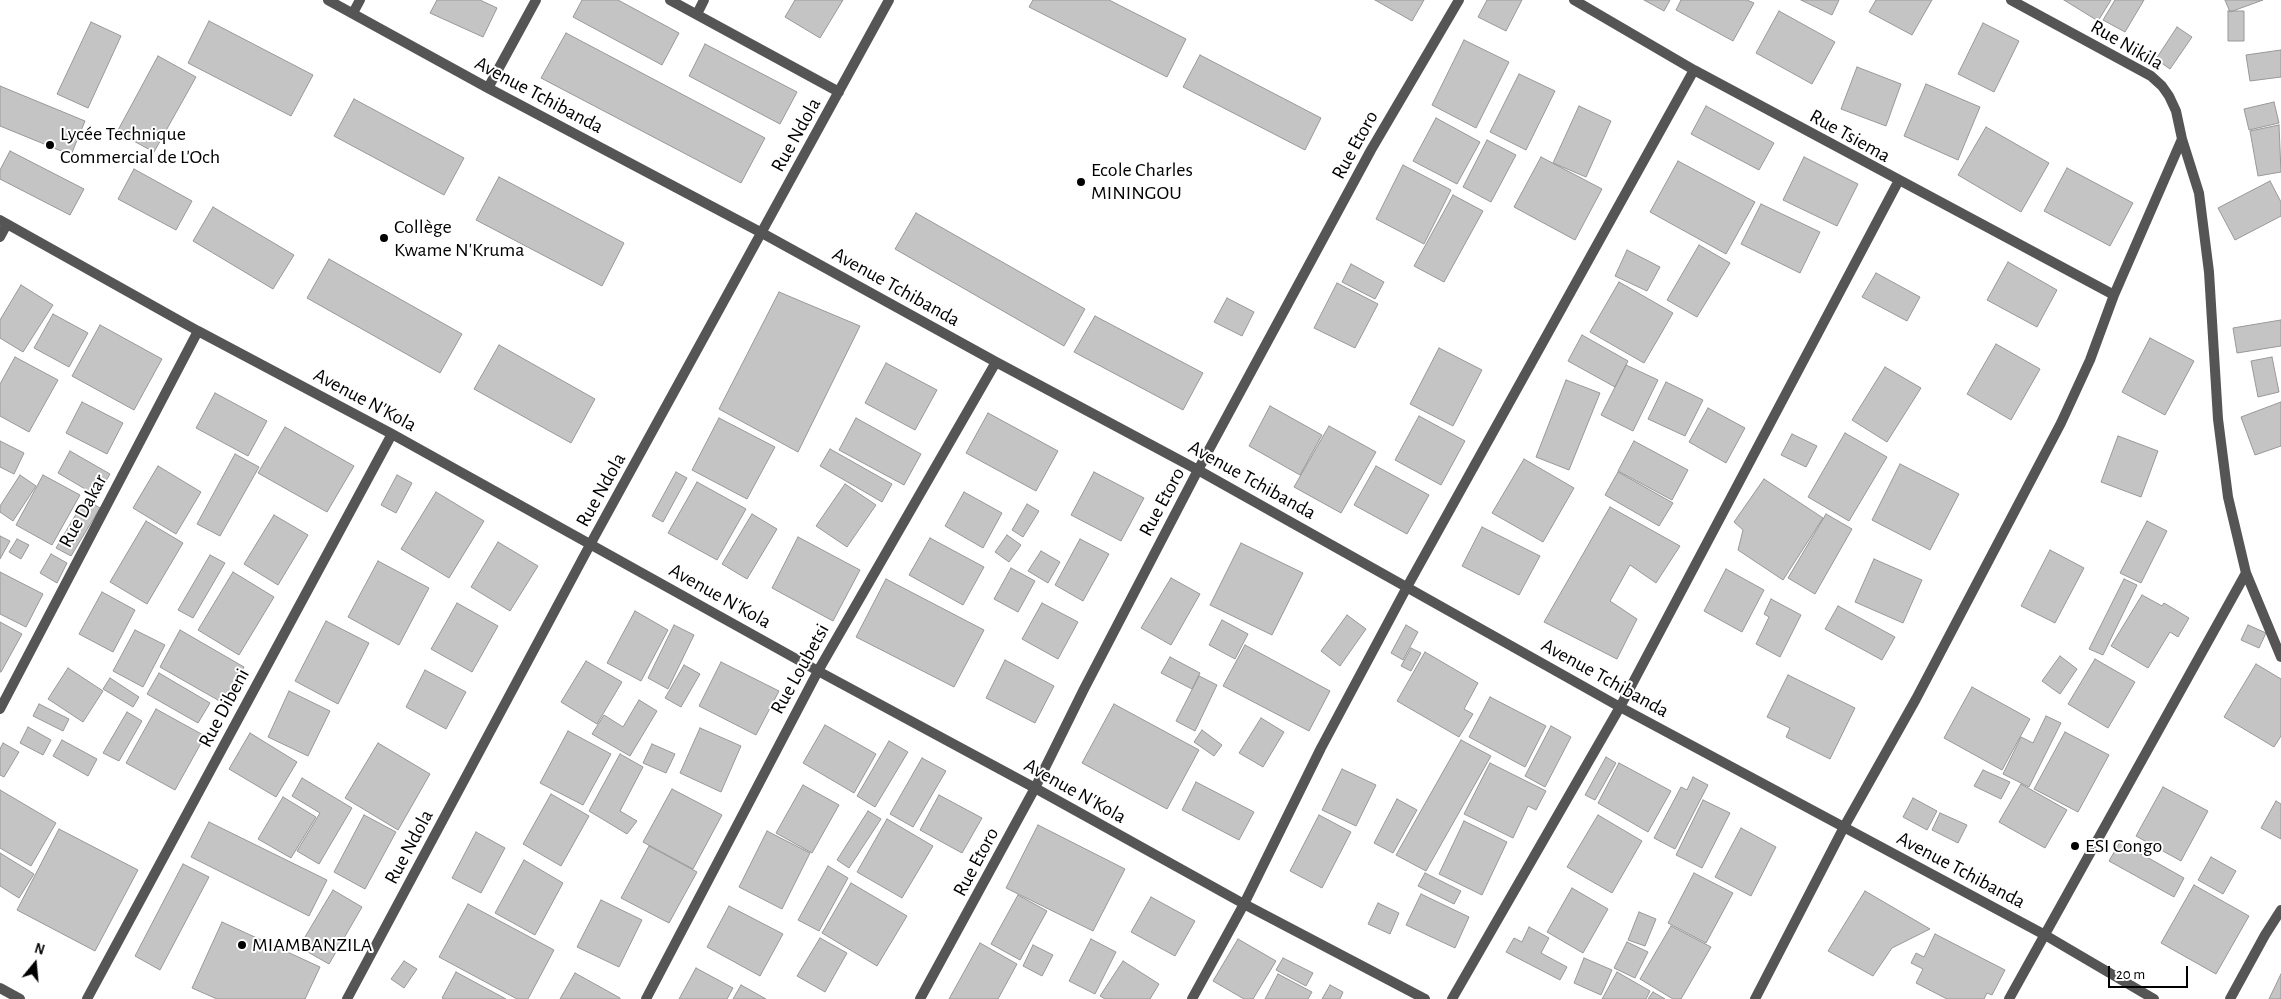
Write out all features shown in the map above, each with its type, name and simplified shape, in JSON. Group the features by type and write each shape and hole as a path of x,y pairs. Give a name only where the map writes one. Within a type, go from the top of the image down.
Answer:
{"street":[{"name":"Avenue Tchibanda","path":"328,0 1198,470 1620,707 2045,935 2154,999"},
{"path":"353,13 360,0"},
{"path":"488,88 536,0"},
{"path":"670,0 839,92"},
{"path":"696,14 704,0"},
{"name":"Rue Ndola","path":"347,999 591,543 889,0"},
{"name":"Rue Etoro","path":"920,999 1035,788 1084,689 1198,470 1371,150 1458,0"},
{"name":"Rue Tsiema","path":"1574,0 1694,70 1898,182 2114,295"},
{"name":"Rue Nikila","path":"2011,0 2151,76 2169,96 2176,111 2182,139"},
{"path":"1192,999 1244,904 1321,748 1407,587 1694,70"},
{"path":"1755,999 1844,827 1916,700 2061,422 2090,360 2114,295 2182,139"},
{"path":"2182,139 2199,193 2209,272 2218,419 2228,497 2246,573 2281,657"},
{"path":"1452,999 1620,707 1898,182"},
{"path":"0,237 4,222"},
{"name":"Avenue N'Kola","path":"4,222 198,331 591,543 818,671 1244,904 1425,999"},
{"name":"Rue Dakar","path":"0,708 198,331"},
{"name":"Rue Loubetsi","path":"646,999 818,671 996,362"},
{"name":"Rue Dibeni","path":"88,999 392,434"},
{"path":"2010,999 2246,573"},
{"path":"2230,999 2281,910"},
{"path":"0,988 20,999"}],"building":[{"path":"437,0 480,0 497,8 483,37 430,13"},
{"path":"582,0 618,0 679,33 662,65 573,17"},
{"path":"795,0 843,0 820,38 785,17"},
{"path":"1033,0 1109,0 1186,39 1167,77 1029,7"},
{"path":"1375,0 1424,0 1412,21"},
{"path":"1487,0 1522,0 1506,31 1478,17"},
{"path":"1644,0 1670,0 1664,11"},
{"path":"1681,0 1747,0 1754,3 1733,41 1676,10"},
{"path":"1801,0 1839,0 1832,15"},
{"path":"1876,0 1932,0 1912,35 1869,12"},
{"path":"2064,0 2111,0 2098,21"},
{"path":"2115,0 2144,0 2125,32 2103,20"},
{"path":"2225,0 2263,0 2230,12"},
{"path":"1779,11 1835,42 1812,84 1756,53"},
{"path":"2228,11 2244,11 2244,41 2228,41"},
{"path":"209,21 313,75 291,116 188,63"},
{"path":"91,22 121,36 88,108 57,94"},
{"path":"1983,23 2019,41 1994,92 1958,74"},
{"path":"2177,27 2192,37 2170,69 2156,59"},
{"path":"566,33 765,138 741,183 541,78"},
{"path":"1464,40 1509,62 1476,128 1432,105"},
{"path":"705,44 797,92 780,124 689,76"},
{"path":"2281,50 2281,77 2250,81 2246,55"},
{"path":"1200,55 1321,118 1305,150 1183,87"},
{"path":"158,56 196,77 154,152 117,132"},
{"path":"1857,67 1901,84 1886,126 1841,109"},
{"path":"1519,74 1555,91 1526,150 1490,132"},
{"path":"1926,84 1980,107 1958,160 1904,136"},
{"path":"0,86 85,121 71,155 0,126"},
{"path":"354,99 464,158 444,195 334,136"},
{"path":"2274,102 2279,123 2249,130 2244,109"},
{"path":"1579,106 1611,121 1586,177 1553,163"},
{"path":"1706,106 1774,143 1759,170 1691,134"},
{"path":"1436,118 1480,142 1457,184 1413,161"},
{"path":"2279,125 2281,172 2258,176 2250,131"},
{"path":"1986,127 2049,163 2021,212 1958,175"},
{"path":"1487,140 1516,155 1491,202 1463,187"},
{"path":"10,151 84,189 70,215 0,179 0,170"},
{"path":"1541,157 1602,189 1575,240 1514,207"},
{"path":"1804,157 1858,184 1837,226 1783,200"},
{"path":"1678,161 1755,202 1726,254 1650,212"},
{"path":"1403,165 1451,190 1424,244 1376,219"},
{"path":"2067,168 2133,203 2110,246 2044,211"},
{"path":"134,169 192,201 176,230 118,199"},
{"path":"499,177 624,243 602,286 476,220"},
{"path":"2270,181 2281,202 2281,216 2235,240 2218,208"},
{"path":"1453,195 1483,211 1444,282 1414,266"},
{"path":"1761,204 1820,232 1800,273 1741,244"},
{"path":"213,207 294,255 273,289 193,241"},
{"path":"916,213 1085,309 1064,346 895,249"},
{"path":"1699,245 1730,263 1697,317 1667,300"},
{"path":"1627,250 1660,267 1647,291 1615,276"},
{"path":"329,259 462,334 440,373 307,298"},
{"path":"2008,262 2057,290 2037,327 1987,300"},
{"path":"1351,264 1384,282 1375,299 1342,282"},
{"path":"1876,273 1920,297 1907,321 1862,297"},
{"path":"1619,282 1673,313 1644,363 1590,332"},
{"path":"1337,283 1378,304 1355,348 1314,328"},
{"path":"21,285 53,305 23,352 0,338 0,320"},
{"path":"779,292 860,326 798,452 719,409"},
{"path":"1227,298 1254,312 1242,336 1214,322"},
{"path":"53,314 88,333 69,367 34,348"},
{"path":"1095,316 1203,373 1183,410 1074,352"},
{"path":"2281,320 2281,346 2237,353 2233,328"},
{"path":"100,325 162,359 134,410 72,376"},
{"path":"1582,335 1628,361 1615,387 1568,361"},
{"path":"2150,338 2194,361 2165,415 2122,392"},
{"path":"1996,344 2040,369 2011,420 1967,394"},
{"path":"499,345 595,399 571,443 474,389"},
{"path":"1439,348 1482,370 1453,426 1410,404"},
{"path":"15,357 58,380 29,432 0,416 0,384"},
{"path":"2272,357 2279,392 2258,397 2251,361"},
{"path":"886,363 937,390 915,430 865,403"},
{"path":"1626,365 1658,380 1633,431 1601,415"},
{"path":"1885,367 1921,388 1887,442 1852,420"},
{"path":"1566,380 1600,393 1569,470 1536,457"},
{"path":"1666,382 1703,400 1685,436 1648,419"},
{"path":"215,393 267,421 248,456 196,428"},
{"path":"82,402 123,423 107,454 66,433"},
{"path":"2281,402 2281,446 2255,455 2241,417"},
{"path":"1270,406 1322,435 1300,475 1249,446"},
{"path":"1708,408 1745,428 1726,463 1689,442"},
{"path":"988,413 1058,451 1036,491 966,453"},
{"path":"1419,416 1465,441 1441,485 1395,460"},
{"path":"719,418 775,447 747,499 692,470"},
{"path":"856,418 921,454 904,485 839,450"},
{"path":"1329,426 1376,452 1341,513 1294,487"},
{"path":"285,427 354,466 327,512 258,473"},
{"path":"1845,433 1887,457 1849,521 1808,497"},
{"path":"1792,434 1817,446 1806,467 1781,455"},
{"path":"2118,436 2158,451 2141,497 2101,482"},
{"path":"0,441 24,453 14,474 0,467"},
{"path":"1634,441 1688,470 1672,500 1618,471"},
{"path":"830,449 892,484 882,502 820,466"},
{"path":"70,451 110,474 97,496 58,473"},
{"path":"235,454 259,467 220,536 197,524"},
{"path":"1524,459 1574,488 1543,542 1492,513"},
{"path":"1900,464 1959,494 1930,550 1872,520"},
{"path":"158,466 201,492 176,534 133,508"},
{"path":"1376,466 1429,495 1407,534 1354,505"},
{"path":"676,472 687,478 663,522 652,516"},
{"path":"1094,472 1144,498 1121,541 1071,515"},
{"path":"1618,472 1673,503 1659,526 1605,495"},
{"path":"20,475 36,486 13,521 0,512 0,506"},
{"path":"43,475 80,495 52,545 16,525"},
{"path":"397,475 412,483 396,513 381,505"},
{"path":"1764,479 1823,518 1783,580 1738,550 1743,530 1734,522"},
{"path":"697,482 746,509 717,560 668,533"},
{"path":"845,484 876,505 847,547 816,526"},
{"path":"436,492 484,521 449,578 401,549"},
{"path":"964,492 1002,513 983,548 945,526"},
{"path":"85,499 100,508 71,556 56,548"},
{"path":"1027,504 1039,511 1023,537 1012,530"},
{"path":"1610,507 1680,546 1656,583 1630,565 1610,601 1637,619 1617,659 1544,622"},
{"path":"752,514 777,529 747,579 722,564"},
{"path":"1826,514 1852,529 1815,594 1788,578"},
{"path":"274,515 308,535 278,585 244,564"},
{"path":"146,521 183,543 147,604 110,582"},
{"path":"2147,521 2167,531 2141,583 2120,573"},
{"path":"1482,527 1540,556 1519,595 1462,566"},
{"path":"1007,535 1021,545 1009,562 995,552"},
{"path":"0,536 10,541 0,559"},
{"path":"798,537 860,570 833,621 772,588"},
{"path":"930,538 984,567 963,605 909,575"},
{"path":"17,539 29,545 21,559 9,552"},
{"path":"1080,539 1109,554 1083,601 1055,585"},
{"path":"498,542 538,566 510,611 471,587"},
{"path":"1241,543 1303,573 1272,635 1210,605"},
{"path":"2050,550 2084,568 2055,623 2021,606"},
{"path":"1041,551 1060,562 1048,583 1028,571"},
{"path":"51,554 67,563 57,583 40,573"},
{"path":"210,555 225,563 193,618 178,610"},
{"path":"1874,559 1922,580 1903,623 1855,602"},
{"path":"378,561 429,588 399,645 348,617"},
{"path":"1011,568 1035,581 1018,612 994,599"},
{"path":"1726,569 1764,590 1742,632 1704,611"},
{"path":"0,572 43,594 26,627 0,614"},
{"path":"233,572 274,597 239,655 198,630"},
{"path":"1171,578 1200,594 1171,645 1141,628"},
{"path":"886,579 984,630 954,687 856,637"},
{"path":"2124,579 2137,585 2103,655 2089,649"},
{"path":"102,592 135,610 113,652 79,634"},
{"path":"2142,595 2162,606 2164,603 2189,618 2178,637 2170,632 2148,668 2111,646"},
{"path":"1771,599 1801,615 1780,657 1756,644 1769,617 1764,614"},
{"path":"457,603 498,626 472,672 431,649"},
{"path":"1042,603 1078,622 1058,659 1022,639"},
{"path":"1838,606 1895,637 1882,660 1825,629"},
{"path":"635,611 668,630 641,681 607,663"},
{"path":"1347,615 1366,629 1340,666 1321,651"},
{"path":"1222,620 1248,634 1235,659 1209,645"},
{"path":"326,621 369,643 338,704 295,681"},
{"path":"0,622 22,634 1,672 0,672"},
{"path":"674,625 694,635 668,689 648,678"},
{"path":"1406,625 1418,632 1403,660 1391,653"},
{"path":"2248,625 2266,633 2259,648 2241,640"},
{"path":"135,630 165,645 143,687 113,671"},
{"path":"180,630 244,667 223,703 160,667"},
{"path":"1245,645 1330,691 1309,731 1223,686"},
{"path":"1411,648 1421,653 1411,671 1401,666"},
{"path":"1425,652 1478,683 1464,709 1473,714 1459,737 1397,701"},
{"path":"2060,656 2077,669 2060,694 2042,681"},
{"path":"1170,657 1200,673 1192,689 1161,673"},
{"path":"2095,659 2135,682 2108,728 2068,704"},
{"path":"1005,660 1054,686 1035,723 986,698"},
{"path":"586,661 622,682 597,724 561,702"},
{"path":"721,662 779,691 756,735 699,706"},
{"path":"2256,664 2281,679 2281,736 2274,747 2224,717"},
{"path":"684,665 700,674 681,707 665,698"},
{"path":"68,668 103,691 83,722 48,699"},
{"path":"425,670 466,692 446,729 406,707"},
{"path":"159,673 210,703 198,723 147,694"},
{"path":"1788,675 1855,708 1830,759 1786,737 1790,728 1767,717"},
{"path":"1199,676 1217,685 1195,731 1176,721"},
{"path":"110,678 139,697 133,707 103,689"},
{"path":"1972,687 2030,719 2002,770 1944,738"},
{"path":"289,691 330,711 308,756 268,737"},
{"path":"1490,697 1546,726 1525,767 1469,737"},
{"path":"639,700 657,711 630,756 592,734 604,715 623,727"},
{"path":"39,704 69,719 63,731 33,716"},
{"path":"1114,704 1199,750 1167,809 1082,763"},
{"path":"156,709 205,736 175,790 126,763"},
{"path":"127,712 142,721 119,761 103,753"},
{"path":"2046,716 2061,723 2029,787 2003,774 2021,737 2033,743"},
{"path":"1261,718 1284,732 1263,767 1239,753"},
{"path":"825,725 876,754 854,793 803,763"},
{"path":"1551,726 1571,737 1545,787 1525,776"},
{"path":"28,727 51,740 43,755 20,743"},
{"path":"700,728 741,746 721,792 680,773"},
{"path":"1202,730 1222,745 1214,756 1194,742"},
{"path":"568,731 611,754 583,805 540,783"},
{"path":"2065,732 2109,755 2078,812 2034,789"},
{"path":"250,733 297,762 276,797 229,769"},
{"path":"62,740 97,759 88,776 53,756"},
{"path":"1461,740 1491,756 1426,871 1396,855"},
{"path":"889,741 908,752 875,807 857,796"},
{"path":"3,743 19,752 4,777 0,775 0,749"},
{"path":"378,743 430,774 398,830 345,798"},
{"path":"652,744 675,754 666,773 643,763"},
{"path":"620,754 643,767 620,811 637,821 627,834 589,811"},
{"path":"1606,757 1616,763 1595,800 1585,795"},
{"path":"922,758 946,771 913,827 890,814"},
{"path":"1490,763 1546,791 1536,810 1528,806 1513,838 1464,814"},
{"path":"1619,763 1671,791 1648,832 1598,803"},
{"path":"1342,769 1376,785 1356,826 1322,810"},
{"path":"1983,770 2010,782 2001,799 1974,786"},
{"path":"1693,777 1708,785 1675,849 1654,838 1681,787 1687,790"},
{"path":"302,778 352,808 319,864 297,851 320,813 292,796"},
{"path":"1196,782 1254,812 1239,840 1182,810"},
{"path":"2021,784 2067,810 2045,848 1999,822"},
{"path":"803,785 839,805 812,853 776,833"},
{"path":"2163,787 2208,811 2181,861 2136,836"},
{"path":"672,789 722,815 693,869 643,842"},
{"path":"0,790 56,823 31,866 0,848"},
{"path":"551,794 589,816 561,866 523,844"},
{"path":"939,795 982,818 962,853 920,830"},
{"path":"283,797 316,817 291,858 258,839"},
{"path":"1913,798 1937,811 1927,830 1903,817"},
{"path":"1397,799 1417,810 1393,853 1374,843"},
{"path":"1703,800 1730,813 1702,868 1676,855"},
{"path":"2276,801 2281,804 2281,839 2261,828"},
{"path":"868,811 881,819 849,868 837,860"},
{"path":"1940,813 1967,825 1958,843 1932,830"},
{"path":"364,815 396,832 365,889 334,872"},
{"path":"1319,815 1351,832 1322,888 1290,871"},
{"path":"1598,815 1642,841 1612,893 1567,867"},
{"path":"887,819 933,846 902,898 857,872"},
{"path":"1464,821 1507,842 1482,895 1439,874"},
{"path":"209,822 327,880 309,916 191,857"},
{"path":"1038,825 1125,869 1093,931 1006,888"},
{"path":"1741,828 1776,847 1751,896 1715,877"},
{"path":"59,829 138,870 95,951 17,910"},
{"path":"767,831 810,853 782,909 739,887"},
{"path":"476,832 505,848 481,893 452,878"},
{"path":"2120,842 2184,878 2174,897 2109,861"},
{"path":"649,846 697,872 669,923 621,898"},
{"path":"0,853 34,874 19,898 0,886"},
{"path":"2211,857 2236,871 2223,894 2198,880"},
{"path":"524,860 563,883 535,935 495,913"},
{"path":"183,864 209,877 160,970 135,956"},
{"path":"828,866 848,878 819,931 798,920"},
{"path":"1425,873 1461,891 1454,904 1418,886"},
{"path":"1694,873 1733,893 1706,943 1668,923"},
{"path":"851,883 907,916 877,966 822,933"},
{"path":"2194,885 2249,916 2216,974 2161,943"},
{"path":"1572,888 1608,909 1583,953 1547,932"},
{"path":"333,890 362,907 329,964 299,947"},
{"path":"1865,891 1930,929 1892,948 1873,976 1828,951"},
{"path":"1421,894 1469,917 1455,948 1406,925"},
{"path":"1018,895 1047,911 1020,960 991,944"},
{"path":"1151,897 1195,921 1175,956 1131,932"},
{"path":"601,900 642,920 619,967 577,947"},
{"path":"1378,903 1399,913 1390,934 1368,924"},
{"path":"468,904 554,950 528,999 517,999 439,957"},
{"path":"729,906 783,934 760,976 707,947"},
{"path":"1639,912 1656,919 1645,946 1628,940"},
{"name":"MIAMBANZILA","path":"222,922 320,967 305,999 217,999 192,988"},
{"path":"1671,926 1711,947 1681,999 1673,999 1640,979"},
{"path":"1529,927 1549,938 1541,953 1567,967 1560,980 1506,952 1514,938 1522,942"},
{"path":"1935,934 2005,970 1992,995 1987,993 1984,999 1947,999 1916,983 1923,969 1911,963 1916,953 1924,957"},
{"path":"820,938 847,953 825,992 797,976"},
{"path":"1091,939 1116,952 1095,994 1069,981"},
{"path":"1238,939 1276,961 1253,999 1244,999 1213,981"},
{"path":"1627,942 1648,952 1635,978 1614,968"},
{"path":"980,943 1017,964 998,999 949,999"},
{"path":"1033,945 1053,955 1042,976 1023,966"},
{"path":"1283,958 1313,973 1306,986 1276,970"},
{"path":"1584,958 1612,970 1601,995 1574,983"},
{"path":"404,961 417,969 404,988 391,979"},
{"path":"1123,961 1159,984 1150,999 1105,999 1100,996"},
{"path":"696,968 733,988 727,999 679,999"},
{"path":"456,972 506,999 442,998"},
{"path":"1617,972 1650,991 1646,999 1602,999"},
{"path":"575,973 620,998 620,999 560,999"},
{"path":"1278,974 1312,992 1308,999 1265,999"},
{"path":"2281,974 2281,999 2269,999"},
{"path":"741,985 766,999 733,999"},
{"path":"1330,985 1343,992 1340,999 1322,999"},
{"path":"1653,992 1665,999 1648,999"}],"place":[{"name":"Lycée Technique Commercial de L'Och","path":"50,145"},
{"name":"Ecole Charles MININGOU","path":"1081,182"},
{"name":"Collège Kwame N'Kruma","path":"384,238"},
{"name":"ESI Congo","path":"2075,846"},
{"name":"MIAMBANZILA","path":"242,945"}]}
